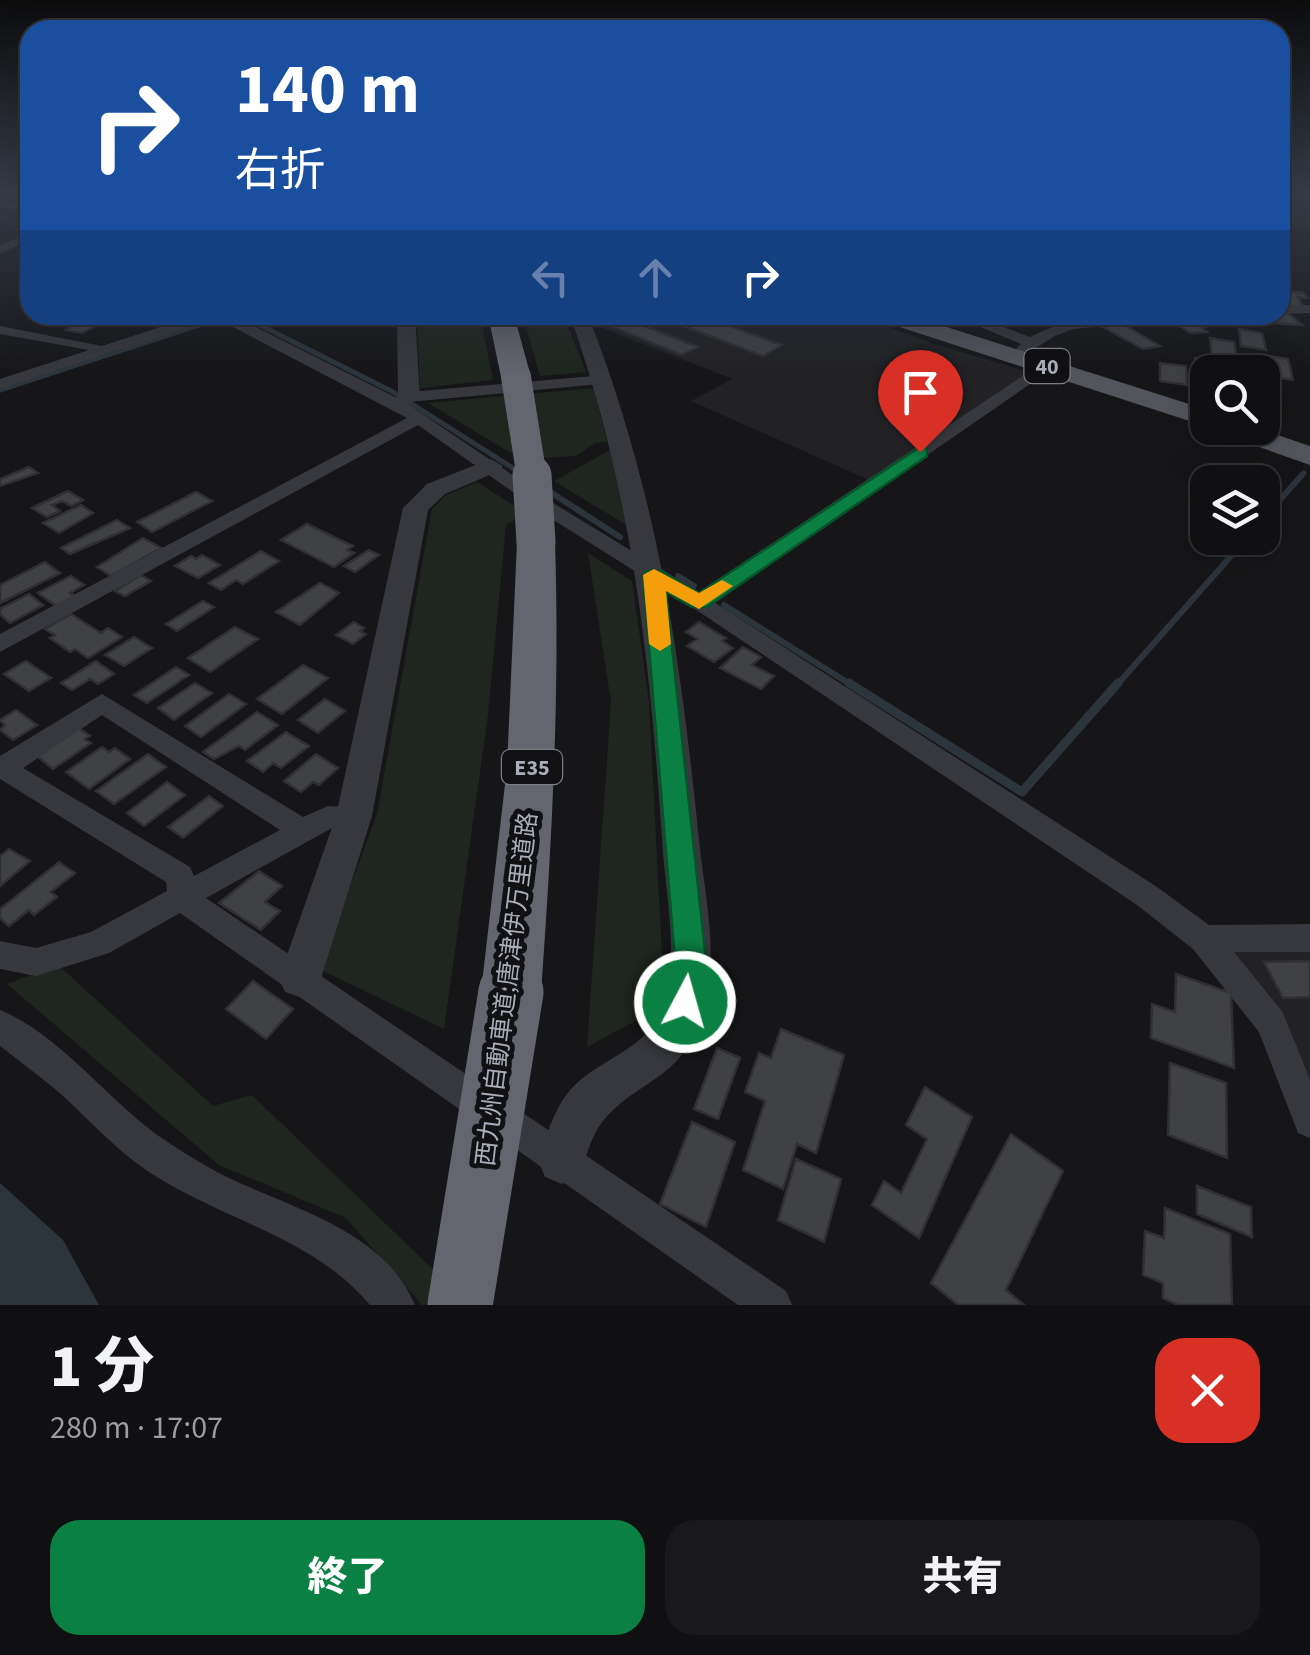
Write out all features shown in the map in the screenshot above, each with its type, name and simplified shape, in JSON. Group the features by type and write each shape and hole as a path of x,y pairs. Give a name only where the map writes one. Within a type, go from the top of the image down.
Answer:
{"highway":[{"name":"西九州自動車道;唐津伊万里道路","path":"460,1305 511,992 536,708 532,476 503,325"}],"main road":[{"name":"40","path":"926,325 1023,349 1047,366 1190,413"},
{"path":"1279,445 1310,456"}],"street":[{"path":"0,384 181,325"},
{"path":"242,325 404,401 420,418 551,510 699,602 1147,896 1204,940 1271,1022 1310,1121"},
{"path":"404,401 406,325"},
{"path":"562,1160 574,1128 592,1099 659,1052 676,1029 685,1002 691,960 654,575 632,472 587,325"},
{"path":"978,325 1023,349 1064,328 1090,325"},
{"path":"1059,325 1064,328"},
{"path":"0,330 93,346 100,352"},
{"path":"699,602 1047,366"},
{"path":"404,401 604,380"},
{"path":"0,644 420,418"},
{"path":"300,978 354,816 416,508 436,489 491,466"},
{"path":"182,898 180,876 1,767 102,704 302,831"},
{"path":"0,955 36,962 98,943 328,817 354,816"},
{"path":"182,898 772,1305"},
{"path":"1204,940 1310,938"},
{"path":"0,1026 67,1077 147,1149 202,1184 313,1234 360,1265 396,1305"}],"shaded area":[{"path":"417,325 482,325 493,380 420,388"},
{"path":"526,325 567,325 586,372 540,376"},
{"path":"595,325 884,325 1029,372 869,480 691,401 732,379"},
{"path":"594,388 607,442 595,443 576,456 521,459 428,403"},
{"path":"610,450 628,526 554,481"},
{"path":"477,482 526,513 506,525 488,715 444,1029 319,969 377,814 432,509 446,495"},
{"path":"588,553 632,581 649,702 662,956 644,1016 587,1047 611,702"},
{"path":"1310,926 1310,1078 1272,998 1209,929"},
{"path":"58,965 213,1106 252,1095 470,1305 422,1305 346,1218 219,1165 7,984"},
{"path":"0,1183 63,1240 99,1305 0,1305"}],"building":[{"path":"1290,291 1304,293 1307,298 1298,297 1304,308 1290,307"},
{"path":"75,325 97,325 82,333 66,330"},
{"path":"608,325 643,325 698,347 682,355"},
{"path":"681,325 728,325 782,345 763,356"},
{"path":"1124,325 1160,346 1143,349 1103,327"},
{"path":"1179,325 1201,325 1207,332 1190,333"},
{"path":"1239,329 1262,333 1266,350 1241,346"},
{"path":"1210,338 1234,342 1236,355 1212,355"},
{"path":"1280,358 1288,359 1293,380 1280,378"},
{"path":"1160,363 1186,366 1187,385 1160,381"},
{"path":"29,467 38,473 0,486 0,479"},
{"path":"68,491 83,500 71,506 62,501 52,505 60,511 47,517 32,508"},
{"path":"196,492 212,501 152,532 137,522"},
{"path":"81,505 93,513 59,533 43,523"},
{"path":"117,520 130,528 70,554 61,548"},
{"path":"307,524 353,546 347,550 354,553 334,567 281,540"},
{"path":"143,538 161,548 111,576 97,567"},
{"path":"369,550 379,555 355,572 344,566"},
{"path":"261,551 279,561 243,584 236,580 221,590 209,583"},
{"path":"202,555 220,565 198,578 175,566 191,556 196,559"},
{"path":"45,562 60,573 0,603 0,585"},
{"path":"141,575 151,581 125,596 115,591"},
{"path":"71,576 84,585 70,593 75,596 56,606 38,593"},
{"path":"320,583 339,593 300,625 276,612"},
{"path":"29,594 43,605 10,623 0,614 0,609"},
{"path":"203,601 214,607 177,631 166,624"},
{"path":"71,614 101,633 108,628 122,637 88,658 75,649 70,652 50,638 55,635 45,629"},
{"path":"354,622 366,634 353,644 336,635"},
{"path":"699,622 726,638 722,641 733,648 714,662 687,646 697,639 686,632"},
{"path":"235,627 258,639 210,672 188,658"},
{"path":"134,637 152,648 124,666 105,655"},
{"path":"743,647 761,657 752,665 774,676 761,689 720,668"},
{"path":"26,661 51,678 29,691 4,674"},
{"path":"96,661 114,674 98,684 90,679 72,690 61,683"},
{"path":"303,665 328,678 282,714 257,699"},
{"path":"176,667 189,675 147,703 134,695"},
{"path":"195,683 212,693 174,720 158,708"},
{"path":"229,694 246,704 201,737 185,726"},
{"path":"325,699 345,711 318,733 298,720"},
{"path":"16,710 37,725 13,740 0,730 5,725 0,720"},
{"path":"257,712 278,725 245,750 239,746 214,759 203,752"},
{"path":"79,728 90,736 85,739 91,743 53,769 37,756"},
{"path":"286,732 309,746 281,768 273,763 263,772 247,761"},
{"path":"102,747 109,752 115,748 130,759 89,789 66,772"},
{"path":"148,754 166,767 114,804 96,791"},
{"path":"316,754 338,768 319,785 313,782 301,792 284,781"},
{"path":"167,782 185,795 144,826 127,813"},
{"path":"209,796 223,806 183,838 168,827"},
{"path":"9,849 30,861 0,886 0,856"},
{"path":"59,862 75,873 51,892 57,897 34,915 29,910 9,926 0,918 0,909"},
{"path":"259,871 282,886 265,902 280,911 261,930 219,903"},
{"path":"1310,961 1310,997 1283,998 1264,962"},
{"path":"1176,974 1231,993 1234,1068 1151,1038 1152,1004 1175,1012"},
{"path":"253,981 293,1009 266,1039 226,1009"},
{"path":"781,1029 844,1055 816,1153 797,1144 783,1189 743,1170 765,1101 745,1092 759,1053 771,1058"},
{"path":"717,1048 740,1058 718,1119 694,1109"},
{"path":"1170,1063 1226,1083 1227,1158 1168,1135"},
{"path":"925,1087 972,1117 919,1238 872,1205 884,1181 901,1193 927,1139 906,1125"},
{"path":"692,1122 735,1142 706,1227 660,1204"},
{"path":"1011,1134 1063,1171 1006,1290 1024,1305 958,1305 931,1283"},
{"path":"796,1159 841,1179 824,1242 778,1220"},
{"path":"1197,1186 1251,1207 1252,1237 1197,1214"},
{"path":"1165,1208 1230,1234 1232,1305 1178,1305 1163,1298 1163,1283 1143,1275 1145,1231 1164,1238"}],"waterway":[{"path":"0,390 198,325"},
{"path":"260,325 393,392 519,472"},
{"path":"1300,478 1304,473"},
{"path":"1280,500 1302,475"},
{"path":"544,488 620,537"},
{"path":"1116,686 1232,555"},
{"path":"678,576 694,586"},
{"path":"724,605 853,686"},
{"path":"849,683 1022,792 1118,683"}],"slow traffic":[{"path":"660,644 654,575 699,602 722,586"}],"route":[{"path":"685,1002 691,960 654,575 699,602 920,452"}]}
